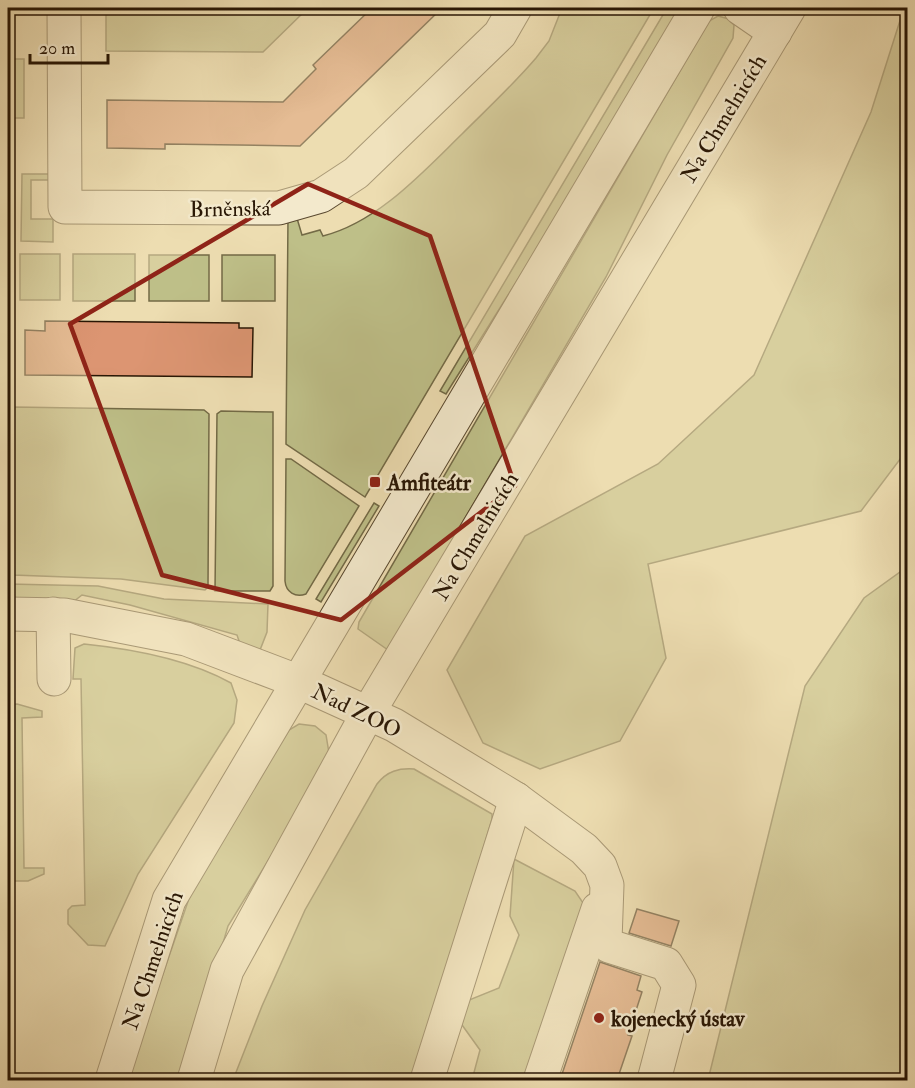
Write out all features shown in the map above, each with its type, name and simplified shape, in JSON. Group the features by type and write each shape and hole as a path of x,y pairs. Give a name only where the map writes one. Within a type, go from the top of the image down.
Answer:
{"street":[{"name":"Brněnská","path":"63,8 65,207 218,209 279,208 321,196 356,173 500,34 515,8"},
{"name":"Na Chmelnicích","path":"112,1080 169,900 698,8"},
{"path":"740,8 782,20"},
{"name":"Na Chmelnicích","path":"194,1080 227,970 368,713 782,20"},
{"name":"Nad ZOO","path":"8,614 53,614 186,639 297,681 368,713 394,725 516,799 584,849 600,866 607,885"},
{"path":"53,614 54,679"},
{"path":"426,1080 516,799"},
{"path":"607,885 604,941 609,946 666,964 679,985 654,1080"},
{"path":"540,1080 607,885"}],"highlighted area":[{"path":"308,184 430,236 515,486 341,620 162,575 70,324"}],"green space":[{"path":"106,8 308,8 263,52 106,51"},
{"path":"562,8 654,8 365,497 286,444 288,218 296,215 302,235 320,230 323,236 362,220 381,208 432,164 527,68 549,41"},
{"path":"667,8 680,8 537,249 446,394 440,391"},
{"path":"904,8 908,8 907,450 861,511 648,564 666,658 620,741 540,769 483,743 447,670 525,536 658,464 754,375 871,112"},
{"path":"718,16 729,19 734,25 733,38 667,155 606,277 388,650 358,629 359,622 709,21"},
{"path":"8,59 24,59 24,118 8,118"},
{"path":"22,174 53,174 52,180 31,180 31,219 53,219 53,242 21,241"},
{"path":"8,176 11,176 8,320"},
{"path":"20,254 60,254 60,300 20,300"},
{"path":"73,254 135,254 135,301 73,301"},
{"path":"149,255 209,255 209,301 149,301"},
{"path":"222,255 275,255 275,301 222,301"},
{"path":"13,407 204,410 209,414 208,587 205,590 121,579 13,575"},
{"path":"221,411 273,412 273,586 270,591 215,591 217,414"},
{"path":"286,459 291,459 359,506 306,594 302,595 292,593 285,581"},
{"path":"374,503 379,506 321,602 316,599"},
{"path":"907,567 907,1080 708,1080 805,686 864,598"},
{"path":"8,584 98,586 164,599 268,604 267,632 260,650 240,644 237,635 130,605 82,595 73,602 8,597"},
{"path":"84,644 141,652 197,667 231,683 237,700 234,723 138,874 105,946 88,945 68,924 68,910 72,906 85,905 81,679 73,679 75,648"},
{"path":"17,704 42,711 42,717 22,718 24,868 44,868 44,874 28,881 8,881 8,869 13,868 8,705"},
{"path":"299,724 315,726 326,735 329,753 276,848 228,926 183,1080 129,1080 146,1023 194,884 289,730"},
{"path":"414,769 492,814 492,819 414,1080 233,1080 262,1006 305,910 377,784 394,771"},
{"path":"514,859 575,891 598,925 544,1080 472,1080 480,1050 457,1018 469,1000 499,988 519,935 510,916"}],"building":[{"path":"372,8 442,8 300,146 165,144 165,149 107,148 107,100 283,102 316,69 313,65"},
{"path":"45,321 239,323 239,328 253,328 252,377 25,375 25,330 45,331"},
{"path":"637,909 679,921 671,946 629,933"},
{"name":"kojenecký ústav","path":"600,962 641,976 637,990 642,992 628,1035 632,1036 617,1080 560,1080"}],"place":[{"name":"Amfiteátr","path":"375,482"},
{"name":"kojenecký ústav","path":"599,1018"}]}
